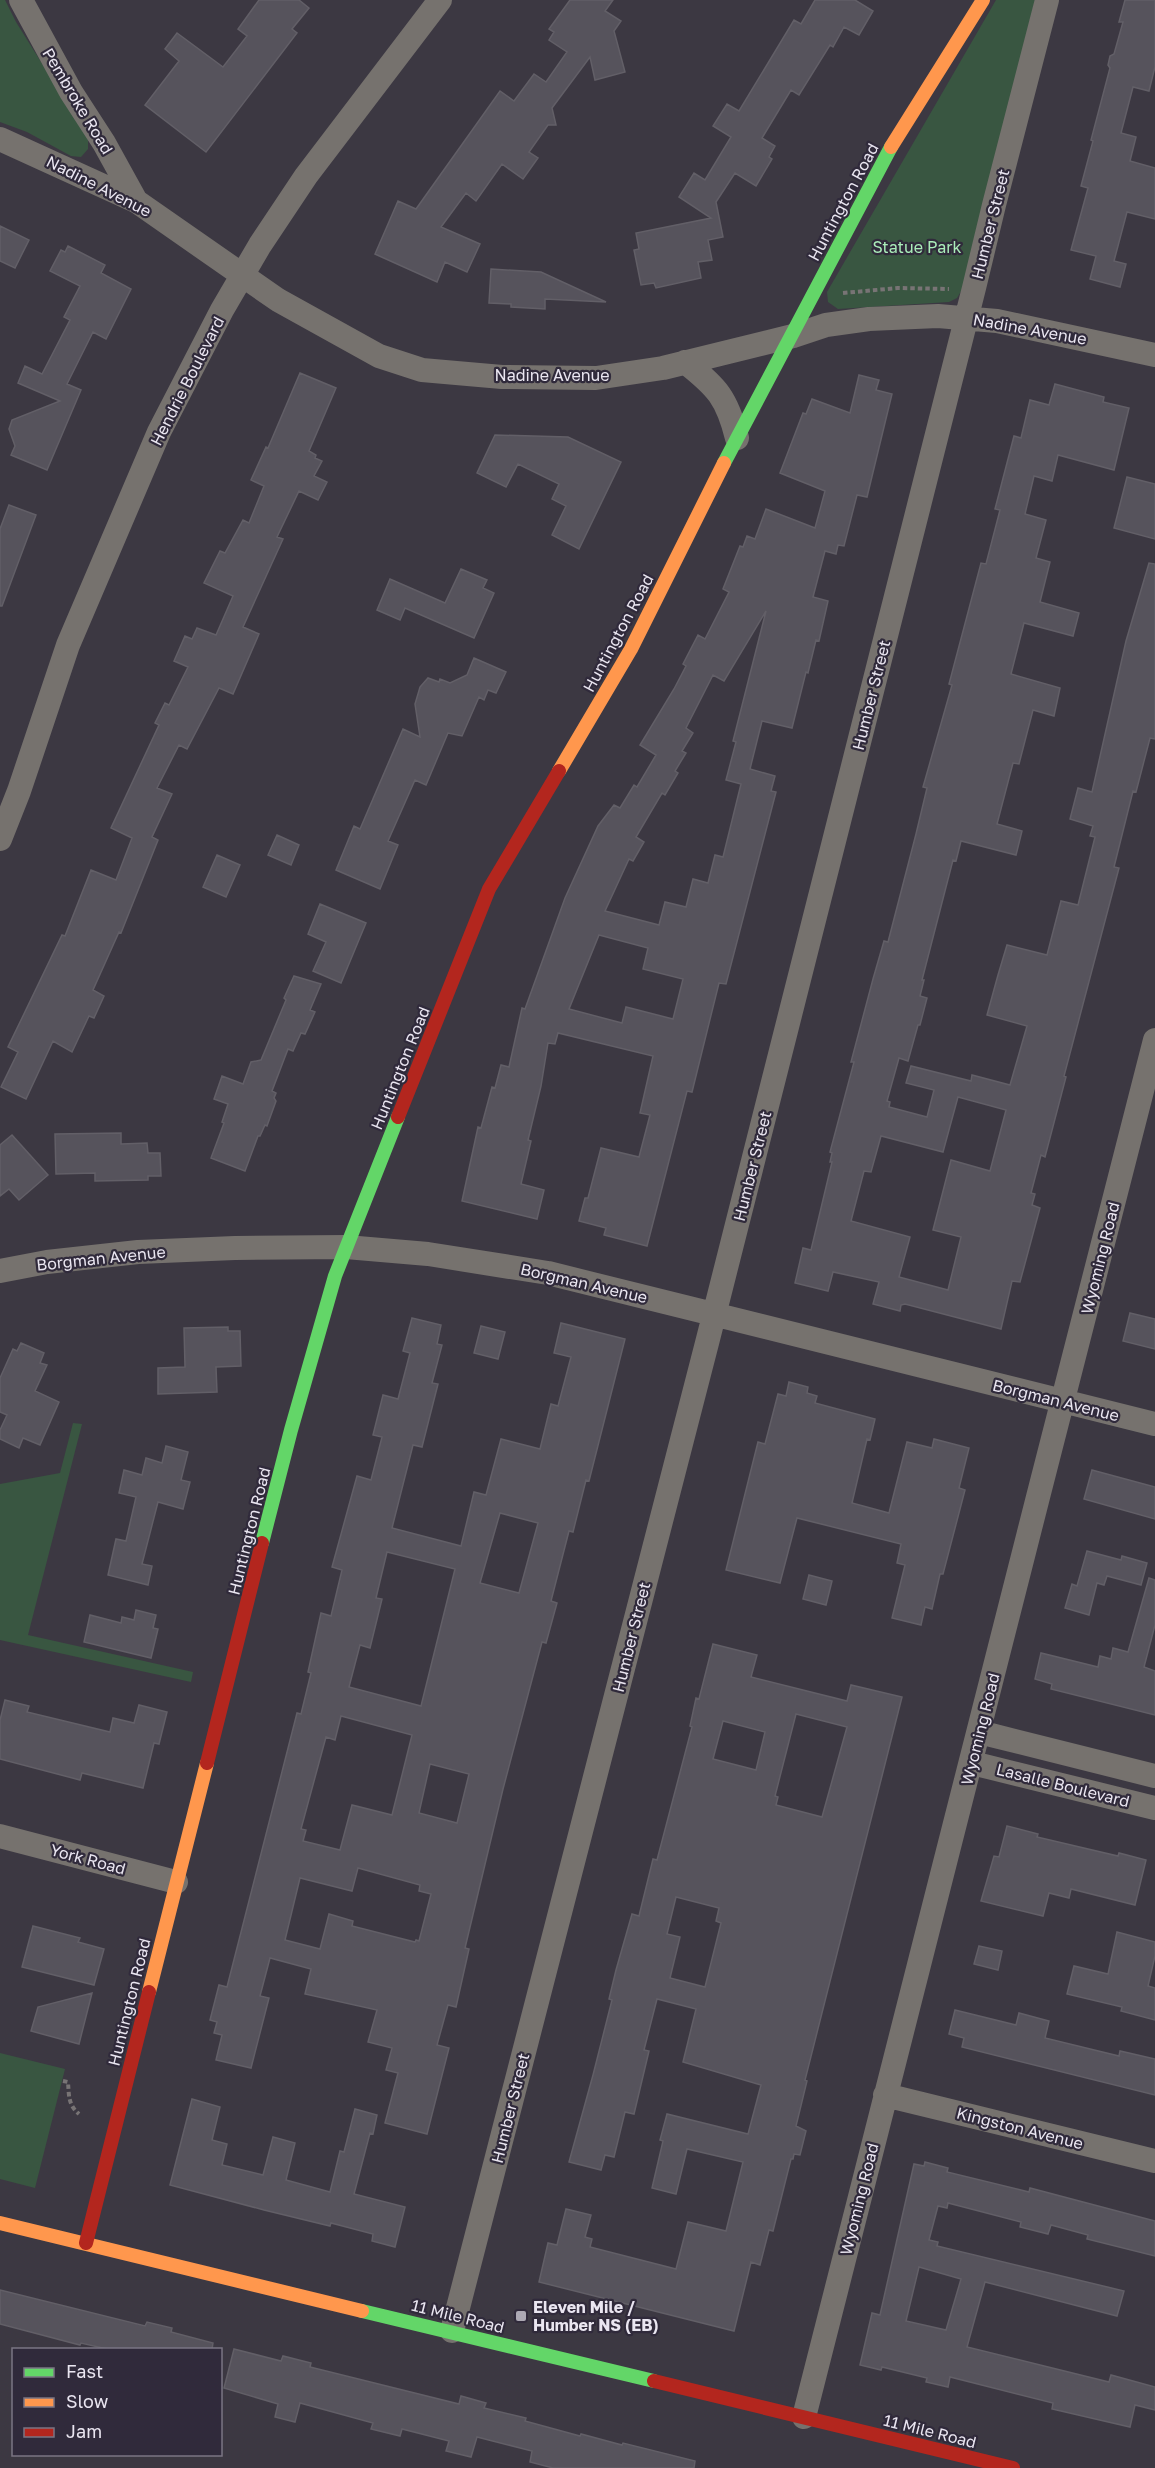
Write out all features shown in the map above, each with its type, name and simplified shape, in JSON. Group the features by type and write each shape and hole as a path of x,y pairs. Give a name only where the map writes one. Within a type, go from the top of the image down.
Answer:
{"street":[{"name":"Pembroke Road","path":"21,0 71,92 104,143 136,201"},
{"name":"Hendrie Boulevard","path":"0,839 7,807 68,645 150,453 222,310 306,176 440,0"},
{"name":"Huntington Road","path":"86,2243 291,1430 335,1276 489,889 631,649 737,438 793,336 881,163 983,0"},
{"name":"Humber Street","path":"452,2331 714,1314 1047,0"},
{"name":"Nadine Avenue","path":"0,139 136,201 278,300 332,333 379,356 422,370 502,377 596,378 685,362 793,336 826,325 869,319 938,316 997,321 1155,355"},
{"path":"685,362 711,382 721,396 731,414 737,438"},
{"name":"Wyoming Road","path":"804,2417 885,2095 1152,1066 1155,1040"},
{"name":"Borgman Avenue","path":"0,1271 47,1262 138,1252 346,1247 428,1254 548,1273 1155,1424"},
{"name":"Lasalle Boulevard","path":"979,1732 1155,1776"},
{"name":"Lasalle Boulevard","path":"972,1763 1155,1808"},
{"name":"York Road","path":"0,1836 176,1882"},
{"name":"Kingston Avenue","path":"885,2095 1155,2161"},
{"name":"11 Mile Road","path":"0,2223 1013,2468"}],"path":[{"path":"837,293 898,288 954,289"},
{"path":"63,2081 68,2082 69,2101 72,2108 79,2114"}],"green space":[{"path":"0,0 5,0 16,22 88,137 88,149 81,157 71,156 27,132 0,122"},
{"name":"Statue Park","path":"996,0 1035,0 963,288 957,298 949,302 838,309 828,302 827,292"},
{"path":"73,1423 82,1424 28,1635 193,1672 191,1682 0,1640 0,1484 60,1473"},
{"path":"0,2053 65,2069 35,2188 0,2179"}],"building":[{"path":"259,0 299,0 309,8 292,29 297,33 206,152 145,105 179,61 165,49 177,33 223,67 247,36 238,29"},
{"path":"570,0 613,0 605,11 621,21 614,31 625,72 595,80 590,57 552,108 556,125 548,125 529,152 538,158 523,179 502,164 476,201 466,193 441,227 480,244 467,272 445,262 437,282 375,254 398,201 416,209 500,91 514,101 534,74 546,82 567,52 549,40 554,32 549,29"},
{"path":"815,0 855,0 873,11 859,35 844,27 833,47 830,45 799,95 791,90 762,138 775,146 769,157 772,159 756,186 735,173 716,202 723,237 708,240 712,260 698,262 701,278 656,288 654,283 641,285 634,250 639,249 636,233 711,218 679,197 694,173 705,180 731,137 713,126 727,104 739,111 794,20 801,24"},
{"path":"1125,0 1155,0 1155,67 1149,91 1133,87 1121,133 1136,137 1130,161 1155,168 1155,219 1127,212 1114,261 1126,264 1120,287 1090,279 1096,256 1071,250 1088,188 1081,186 1110,68 1108,65 1110,56 1114,54 1123,22 1119,22"},
{"path":"0,226 29,240 15,268 0,261"},
{"path":"68,246 105,265 101,273 131,289 106,339 93,332 67,384 81,390 47,470 11,455 15,446 9,429 12,420 60,401 18,383 25,366 42,374 70,320 64,317 80,286 50,271 61,250 65,252"},
{"path":"491,269 541,272 606,302 545,299 545,309 489,303"},
{"path":"300,373 336,388 309,451 316,455 315,458 322,461 314,476 327,482 318,500 299,491 277,537 283,539 243,627 259,634 233,694 219,688 187,749 179,745 157,788 172,794 152,837 158,840 121,933 119,932 93,990 104,996 94,1018 89,1016 72,1052 53,1041 26,1099 1,1087 18,1052 8,1047 62,935 65,936 91,870 116,880 132,838 111,828 159,725 155,723 165,703 169,705 188,667 174,661 185,636 192,639 197,628 216,635 233,596 204,583 220,551 225,553 243,520 249,523 264,486 251,480 266,447 268,448"},
{"path":"859,375 879,380 876,390 892,394 867,497 857,495 844,546 838,545 836,554 825,551 813,597 828,601 819,641 816,640 808,673 806,672 792,728 762,721 750,769 775,776 771,791 776,792 726,984 719,983 692,1092 687,1091 647,1246 604,1235 606,1228 579,1221 585,1198 588,1198 601,1148 639,1157 650,1115 640,1113 653,1056 558,1033 555,1044 548,1043 521,1184 544,1190 537,1219 462,1201 478,1127 481,1128 492,1087 495,1088 501,1065 509,1067 522,1008 525,1009 565,898 598,826 614,805 620,808 634,785 637,787 656,755 640,745 674,689 686,666 683,664 698,635 705,639 729,592 723,589 740,546 743,547 747,536 755,539 766,509 815,528 825,491 780,473 803,413 806,414 812,399 850,413","holes":["766,611 733,741 736,742 726,780 741,784 723,857 715,855 708,883 693,879 686,907 665,902 659,925 605,911 629,859 633,861 644,842 636,837 662,793 665,795 678,773 675,771 686,753 682,751 693,733 686,728 713,675 724,681","599,935 648,948 643,969 683,979 673,1019 626,1007 622,1023 569,1009"]},
{"path":"1055,384 1104,397 1103,402 1129,408 1114,470 1058,455 1052,481 1034,476 1025,514 1046,520 1036,558 1050,562 1040,602 1079,613 1073,636 1024,623 1011,674 1060,688 1054,716 1033,710 1019,764 1013,763 997,824 1022,831 1016,855 961,841 956,861 953,860 922,980 924,980 920,996 927,998 920,1025 918,1025 908,1061 899,1058 887,1101 890,1102 889,1107 927,1117 934,1090 906,1083 911,1066 971,1081 972,1075 1010,1085 1027,1026 987,1015 998,975 1007,945 1047,955 1061,901 1078,905 1095,837 1090,836 1093,826 1070,819 1078,788 1092,792 1126,641 1149,563 1155,564 1155,739 1150,738 1136,792 1133,791 1114,867 1119,868 1064,1076 1066,1077 1045,1157 1041,1155 1031,1193 1035,1194 1032,1205 1040,1208 1020,1282 1012,1281 1001,1329 905,1304 901,1305 900,1311 873,1304 879,1282 833,1272 828,1291 795,1283 803,1248 811,1250 832,1162 830,1162 832,1153 830,1152 854,1062 851,1062 884,941 888,942 927,788 923,787 952,685 949,684 981,563 986,564 1000,510 995,509 1014,436 1021,438 1030,400 1049,405","holes":["958,1097 1006,1110 990,1171 951,1160 933,1230 961,1237 948,1290 899,1277 910,1237 851,1221 864,1171 871,1172 881,1136 943,1152"]},
{"path":"495,435 568,437 621,462 579,549 552,535 566,506 552,499 559,484 518,464 506,487 477,473"},
{"path":"1127,477 1155,484 1155,539 1114,528"},
{"path":"9,505 36,515 2,606 0,606 0,529"},
{"path":"461,569 487,580 483,588 494,593 474,638 405,608 400,620 377,610 390,579 445,603"},
{"path":"474,658 506,672 496,693 488,690 484,700 479,697 462,736 448,733 426,785 415,780 388,841 398,845 380,889 336,870 354,826 360,829 403,729 420,737 415,704 420,687 428,678 450,683 467,675"},
{"path":"277,835 299,845 291,865 268,855"},
{"path":"217,855 240,865 226,897 203,887"},
{"path":"320,904 366,923 341,983 313,971 326,942 308,934"},
{"path":"294,976 321,984 310,1010 315,1012 305,1034 301,1033 293,1051 288,1049 272,1091 276,1093 274,1098 276,1101 267,1126 265,1125 258,1136 245,1171 211,1158 224,1123 222,1122 228,1104 214,1099 222,1076 243,1084 251,1062 261,1060"},
{"path":"121,1133 121,1144 147,1143 148,1153 160,1153 161,1176 148,1176 148,1180 95,1181 95,1173 56,1174 55,1134"},
{"path":"12,1135 48,1175 19,1200 9,1189 0,1196 0,1145"},
{"path":"1130,1313 1155,1319 1155,1349 1123,1341"},
{"path":"412,1318 441,1325 437,1344 442,1345 432,1383 438,1384 422,1447 413,1445 392,1528 461,1546 474,1492 486,1495 501,1439 540,1449 551,1404 558,1406 571,1357 554,1353 561,1323 625,1339 589,1481 586,1480 573,1532 569,1531 551,1601 557,1603 546,1643 542,1642 503,1789 465,1948 469,1949 456,2007 448,2005 437,2045 449,2048 427,2134 385,2123 398,2073 386,2070 392,2048 368,2042 377,2010 305,1994 311,1969 270,1958 260,1996 269,1998 251,2068 216,2060 222,2035 214,2033 217,2022 210,2020 219,1985 227,1987 297,1713 301,1714 311,1673 308,1672 321,1613 331,1616 342,1570 332,1567 357,1476 371,1480 382,1437 373,1435 383,1395 398,1399 410,1353 403,1351","holes":["500,1513 538,1523 519,1593 480,1583","387,1552 455,1569 421,1706 349,1687 360,1645 370,1648 382,1599 376,1598","341,1716 412,1735 392,1815 352,1805 340,1850 303,1841 306,1830 301,1829 326,1737 335,1740","430,1764 469,1774 457,1823 419,1813","358,1868 420,1885 419,1891 431,1894 419,1941 415,1942 352,1926 353,1921 329,1914 320,1949 285,1940 300,1878 352,1891"]},
{"path":"481,1326 505,1332 498,1359 474,1353"},
{"path":"228,1327 228,1331 240,1331 241,1366 216,1367 217,1392 158,1394 158,1368 185,1367 184,1328"},
{"path":"21,1343 44,1353 40,1363 47,1365 35,1391 59,1402 40,1445 23,1438 19,1448 0,1439 0,1430 7,1415 0,1412 0,1378 13,1349 17,1351"},
{"path":"789,1382 808,1387 807,1393 817,1396 815,1403 875,1419 870,1440 867,1439 852,1503 889,1513 907,1442 932,1448 934,1439 969,1448 959,1488 965,1490 943,1574 940,1574 932,1609 925,1607 921,1625 892,1618 905,1565 897,1563 901,1544 797,1518 780,1583 726,1570 758,1442 765,1444 778,1394 786,1396"},
{"path":"166,1446 188,1452 181,1480 190,1482 183,1509 158,1502 142,1564 152,1566 148,1585 108,1575 116,1539 126,1541 136,1497 119,1493 124,1470 142,1475 146,1458 162,1463"},
{"path":"1092,1470 1155,1487 1155,1519 1084,1499"},
{"path":"1087,1551 1121,1560 1122,1556 1147,1563 1141,1585 1107,1576 1104,1585 1097,1583 1089,1615 1065,1608 1072,1584 1077,1586"},
{"path":"809,1575 832,1581 826,1605 803,1599"},
{"path":"1149,1578 1155,1580 1155,1625 1144,1667 1155,1671 1155,1715 1051,1689 1052,1684 1035,1679 1041,1653 1098,1667 1100,1656 1111,1659 1113,1648 1128,1652"},
{"path":"136,1610 156,1615 153,1628 158,1629 151,1658 84,1642 90,1615 121,1623 122,1617 134,1620"},
{"path":"713,1644 757,1655 751,1677 847,1701 851,1685 902,1697 805,2080 807,2081 796,2126 806,2131 800,2155 794,2154 791,2159 773,2231 769,2230 760,2265 751,2262 734,2331 539,2282 548,2243 557,2245 566,2209 591,2215 585,2237 592,2239 590,2247 676,2269 688,2222 726,2231 743,2162 687,2149 676,2194 652,2188 667,2114 748,2134 761,2085 683,2062 696,2009 657,1999 644,2050 649,2051 634,2114 625,2112 614,2157 605,2155 601,2170 569,2162 612,2000 609,1999 616,1970 632,1914 639,1916 653,1859 657,1860 692,1727 690,1726 696,1698 699,1699","holes":["796,1714 847,1727 822,1817 776,1805 778,1797 775,1796","723,1721 765,1732 756,1770 713,1759","676,1897 719,1908 716,1921 721,1923 705,1987 670,1978 680,1937 667,1934"]},
{"path":"5,1700 29,1706 27,1712 110,1732 113,1718 134,1723 139,1705 167,1712 159,1744 154,1743 143,1788 82,1773 80,1780 0,1759 0,1720"},
{"path":"1007,1826 1038,1834 1037,1837 1118,1856 1119,1853 1146,1860 1135,1905 1071,1889 1069,1898 1049,1893 1043,1916 981,1901 994,1856 999,1857"},
{"path":"33,1926 80,1938 78,1942 104,1949 94,1985 22,1967"},
{"path":"1117,1932 1155,1942 1155,1956 1148,1986 1155,1988 1155,2020 1121,2011 1122,2007 1067,1994 1074,1966 1108,1974"},
{"path":"979,1946 1002,1951 998,1970 974,1964"},
{"path":"92,1993 79,2044 31,2031 38,2007"},
{"path":"955,2010 1016,2025 1019,2013 1049,2021 1045,2038 1119,2056 1120,2051 1155,2059 1155,2095 962,2047 964,2038 949,2034"},
{"path":"192,2099 220,2107 212,2140 227,2144 222,2165 263,2175 273,2137 295,2143 286,2180 330,2192 340,2151 344,2152 355,2109 377,2115 354,2194 405,2207 395,2247 372,2241 373,2234 331,2223 330,2226 170,2185"},
{"path":"925,2162 948,2168 947,2172 1029,2192 1030,2188 1155,2221 1155,2256 1087,2239 1088,2235 1051,2225 1048,2234 1020,2227 1021,2222 948,2203 947,2208 938,2206 929,2240 938,2242 937,2246 1124,2291 1117,2316 985,2282 967,2347 1109,2382 1111,2375 1155,2387 1155,2410 1135,2405 1130,2427 1052,2409 1053,2403 950,2377 948,2387 926,2382 927,2378 882,2367 881,2370 860,2365 872,2313 880,2315 914,2164 924,2166","holes":["919,2267 961,2279 946,2330 906,2321"]},
{"path":"0,2290 145,2326 147,2322 172,2328 171,2332 213,2343 212,2348 103,2348 81,2343 80,2345 0,2324"},
{"path":"234,2349 281,2361 283,2356 311,2363 310,2367 459,2404 461,2396 486,2403 484,2408 526,2418 525,2421 580,2436 581,2434 622,2445 623,2443 695,2461 694,2468 553,2468 530,2462 532,2451 477,2437 471,2457 446,2451 449,2441 402,2429 400,2436 371,2429 373,2423 300,2403 295,2422 275,2417 278,2404 224,2388"}],"traffic: fast":[{"path":"724,463 891,147"},
{"path":"262,1543 291,1430 335,1276 398,1117"},
{"path":"362,2311 654,2381"}],"traffic: slow":[{"path":"891,147 983,0"},
{"path":"559,771 631,649 724,463"},
{"path":"149,1992 207,1763"},
{"path":"0,2223 362,2311"}],"traffic: jam":[{"path":"398,1117 489,889 559,771"},
{"path":"207,1763 262,1543"},
{"path":"86,2243 149,1992"},
{"path":"654,2381 1013,2468"}],"place":[{"name":"Eleven Mile / Humber NS (EB)","path":"521,2316"}]}
